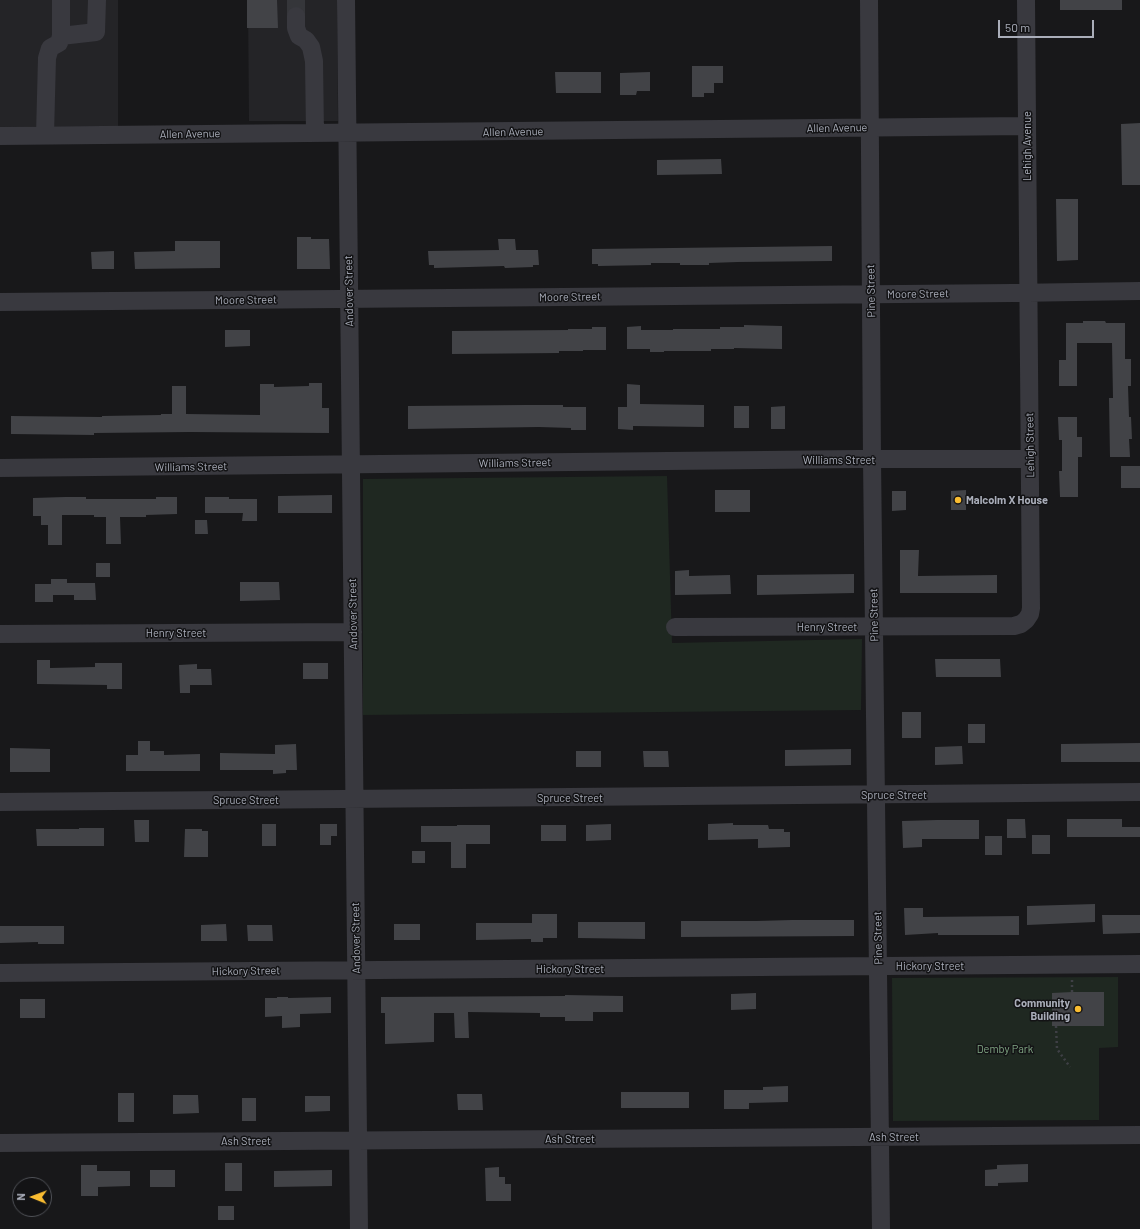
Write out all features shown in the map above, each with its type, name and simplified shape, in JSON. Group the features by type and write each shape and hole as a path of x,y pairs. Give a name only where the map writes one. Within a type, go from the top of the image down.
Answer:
{"street":[{"path":"45,135 47,58 50,48 59,43 61,36 61,0"},
{"path":"61,36 96,32 97,0"},
{"name":"Andover Street","path":"346,0 359,1229"},
{"name":"Pine Street","path":"869,0 872,459 881,1229"},
{"name":"Lehigh Avenue","path":"1026,0 1028,293"},
{"path":"296,16 296,28 299,36 306,40 311,47 314,61 315,133"},
{"name":"Allen Avenue","path":"0,136 1027,126"},
{"name":"Moore Street","path":"0,302 1140,291"},
{"name":"Lehigh Street","path":"1026,620 1030,614 1031,608 1028,293"},
{"name":"Williams Street","path":"0,468 872,459 1030,459"},
{"name":"Henry Street","path":"675,627 1014,626 1021,624 1026,620"},
{"name":"Henry Street","path":"0,634 353,632"},
{"name":"Spruce Street","path":"0,802 1140,792"},
{"name":"Hickory Street","path":"0,974 1140,964"},
{"name":"Ash Street","path":"0,1143 1140,1135"}],"path":[{"path":"1056,1026 1057,1049 1070,1067"}],"shaded area":[{"path":"0,0 118,0 118,126 0,127"},
{"path":"248,0 337,0 338,121 249,121"}],"green space":[{"path":"667,476 672,643 862,639 861,710 363,715 363,479"},
{"name":"Demby Park","path":"1118,977 1118,1047 1099,1048 1099,1120 893,1121 892,978"}],"building":[{"path":"247,0 277,0 278,28 247,28"},
{"path":"1060,0 1122,0 1122,10 1060,10"},
{"path":"692,66 723,66 723,83 714,83 714,93 704,93 704,97 692,97"},
{"path":"555,72 601,72 601,93 556,93"},
{"path":"650,72 650,91 637,91 636,95 620,95 620,73"},
{"path":"1140,123 1140,185 1122,185 1121,124"},
{"path":"721,159 722,174 657,175 657,160"},
{"path":"1056,199 1078,199 1078,260 1057,261"},
{"path":"297,237 329,239 330,269 297,269"},
{"path":"498,239 515,239 516,250 538,250 539,265 533,265 533,267 505,268 504,266 434,268 434,265 429,265 428,251 499,250"},
{"path":"175,241 220,241 220,268 135,269 134,252 175,251"},
{"path":"832,246 832,261 738,262 709,263 709,265 651,263 651,265 598,266 598,264 592,264 592,249"},
{"path":"114,251 114,269 92,269 91,252"},
{"path":"1083,321 1125,323 1125,359 1131,359 1131,386 1128,386 1129,417 1131,417 1132,439 1129,439 1130,457 1110,457 1109,398 1113,398 1112,343 1077,343 1077,386 1059,386 1059,360 1066,360 1066,323 1083,323"},
{"path":"744,325 782,326 782,349 734,348 711,349 711,351 650,352 650,349 627,349 627,327 641,326 641,330 673,330 720,329 720,327 744,327"},
{"path":"592,327 606,327 606,350 559,351 559,353 452,354 452,331 568,330 592,329"},
{"path":"225,330 250,330 250,346 225,347"},
{"path":"309,383 322,383 322,408 329,408 329,433 190,432 94,433 94,435 11,434 11,416 102,417 172,414 172,386 186,386 186,414 260,415 260,384 274,384 274,387 309,386"},
{"path":"627,384 640,385 640,404 704,405 704,427 633,426 633,430 618,429 618,407 627,407"},
{"path":"563,405 563,407 586,407 586,430 539,427 408,429 408,406"},
{"path":"734,406 749,406 749,428 734,428"},
{"path":"785,406 785,429 771,429 771,407"},
{"path":"1058,417 1077,417 1077,437 1082,437 1082,457 1078,457 1078,497 1060,497 1059,471 1062,471 1062,440 1059,440"},
{"path":"1121,466 1140,466 1140,488 1121,488"},
{"path":"715,490 750,490 750,512 715,512"},
{"name":"Malcolm X House","path":"966,490 966,510 951,510 951,491"},
{"path":"892,491 906,491 906,510 892,511"},
{"path":"332,495 332,513 278,513 278,496"},
{"path":"86,497 86,499 156,499 156,497 177,497 177,514 146,515 146,517 120,517 121,544 106,544 106,517 94,517 94,515 62,515 62,545 48,545 48,525 41,525 41,516 33,516 33,498"},
{"path":"205,497 257,499 257,521 242,521 243,513 205,513"},
{"path":"195,520 207,520 208,534 195,534"},
{"path":"900,550 919,550 918,576 997,575 997,593 900,593"},
{"path":"96,563 110,563 110,577 96,577"},
{"path":"689,570 689,576 730,575 731,594 675,595 675,571"},
{"path":"854,574 854,593 757,595 757,575"},
{"path":"51,579 67,579 67,583 95,583 96,600 74,600 74,595 53,595 53,602 35,602 35,584 51,584"},
{"path":"240,582 279,582 280,600 240,601"},
{"path":"935,659 1000,659 1001,677 936,677"},
{"path":"37,660 50,660 50,668 95,667 95,663 122,663 122,689 107,689 107,685 37,684"},
{"path":"303,663 328,663 328,679 303,679"},
{"path":"197,664 197,669 211,669 212,685 190,685 190,693 180,693 179,665"},
{"path":"902,712 921,712 921,738 902,738"},
{"path":"968,724 985,724 985,743 968,743"},
{"path":"138,741 150,741 150,751 164,751 164,755 200,754 200,771 126,771 126,755 138,755"},
{"path":"1140,743 1140,762 1061,762 1061,744"},
{"path":"296,744 297,770 286,770 286,773 273,774 273,770 220,770 220,753 275,754 275,745"},
{"path":"962,746 963,764 935,765 935,747"},
{"path":"10,748 50,749 50,772 10,772"},
{"path":"851,749 851,765 785,766 785,750"},
{"path":"576,751 601,751 601,767 576,767"},
{"path":"643,751 668,751 669,767 644,767"},
{"path":"1007,819 1025,819 1026,838 1007,838"},
{"path":"1067,819 1122,819 1122,827 1140,827 1140,837 1067,837"},
{"path":"134,820 149,820 149,842 135,842"},
{"path":"979,820 979,839 922,839 922,847 903,848 902,821"},
{"path":"733,823 733,825 768,825 769,829 784,829 784,832 790,832 790,847 758,848 758,839 708,840 708,824"},
{"path":"262,824 276,824 276,846 262,846"},
{"path":"320,824 337,824 337,836 331,836 331,845 320,845"},
{"path":"611,824 611,840 586,841 586,825"},
{"path":"490,825 490,844 466,844 466,868 451,868 451,842 421,842 421,826"},
{"path":"541,825 566,825 566,841 541,841"},
{"path":"104,828 104,846 37,846 36,829"},
{"path":"185,829 202,829 202,831 208,831 208,857 184,857"},
{"path":"1032,835 1050,835 1050,854 1032,854"},
{"path":"985,836 1002,836 1002,855 985,855"},
{"path":"412,851 425,851 425,863 412,863"},
{"path":"1095,904 1095,922 1027,925 1027,906"},
{"path":"904,908 923,908 923,917 1019,916 1019,935 938,935 938,933 905,935"},
{"path":"532,914 557,914 557,938 543,938 543,942 531,942 531,939 476,940 476,923 532,923"},
{"path":"1102,915 1140,915 1140,933 1103,934"},
{"path":"854,920 854,936 681,937 681,921"},
{"path":"578,922 645,922 645,939 578,938"},
{"path":"226,924 227,941 201,941 201,925"},
{"path":"394,924 420,924 420,940 394,940"},
{"path":"247,925 272,925 273,941 248,941"},
{"path":"0,926 64,926 64,944 38,944 38,942 0,943"},
{"name":"Community Building","path":"1104,992 1104,1026 1052,1026 1052,993"},
{"path":"756,993 756,1009 731,1010 731,994"},
{"path":"565,995 623,996 623,1012 593,1012 593,1021 565,1021 565,1017 540,1017 540,1013 468,1012 469,1038 455,1038 454,1013 434,1013 434,1042 385,1044 385,1013 381,1013 381,997"},
{"path":"331,997 331,1013 300,1014 300,1027 282,1028 282,1016 265,1017 265,998"},
{"path":"20,999 45,999 45,1018 20,1018"},
{"path":"788,1086 788,1102 749,1103 749,1109 724,1109 724,1090 763,1090 763,1087"},
{"path":"621,1092 689,1092 689,1108 621,1108"},
{"path":"118,1093 134,1093 134,1122 118,1122"},
{"path":"457,1094 482,1094 483,1110 458,1110"},
{"path":"173,1095 198,1095 199,1113 173,1114"},
{"path":"305,1096 330,1096 330,1111 305,1112"},
{"path":"242,1098 256,1098 256,1121 242,1121"},
{"path":"225,1163 242,1163 242,1191 225,1191"},
{"path":"1028,1164 1028,1182 998,1183 998,1186 985,1186 985,1170 997,1169 997,1165"},
{"path":"81,1165 97,1165 97,1171 130,1171 130,1186 98,1187 98,1196 81,1196"},
{"path":"499,1167 499,1177 505,1177 505,1184 511,1184 511,1201 486,1201 485,1168"},
{"path":"150,1170 175,1170 175,1187 150,1187"},
{"path":"332,1170 332,1186 274,1187 274,1171"},
{"path":"218,1206 234,1206 234,1220 218,1220"}],"tunnel":[{"path":"296,0 296,16"}],"place":[{"name":"Malcolm X House","path":"958,500"},
{"name":"Community Building","path":"1078,1009"}]}
